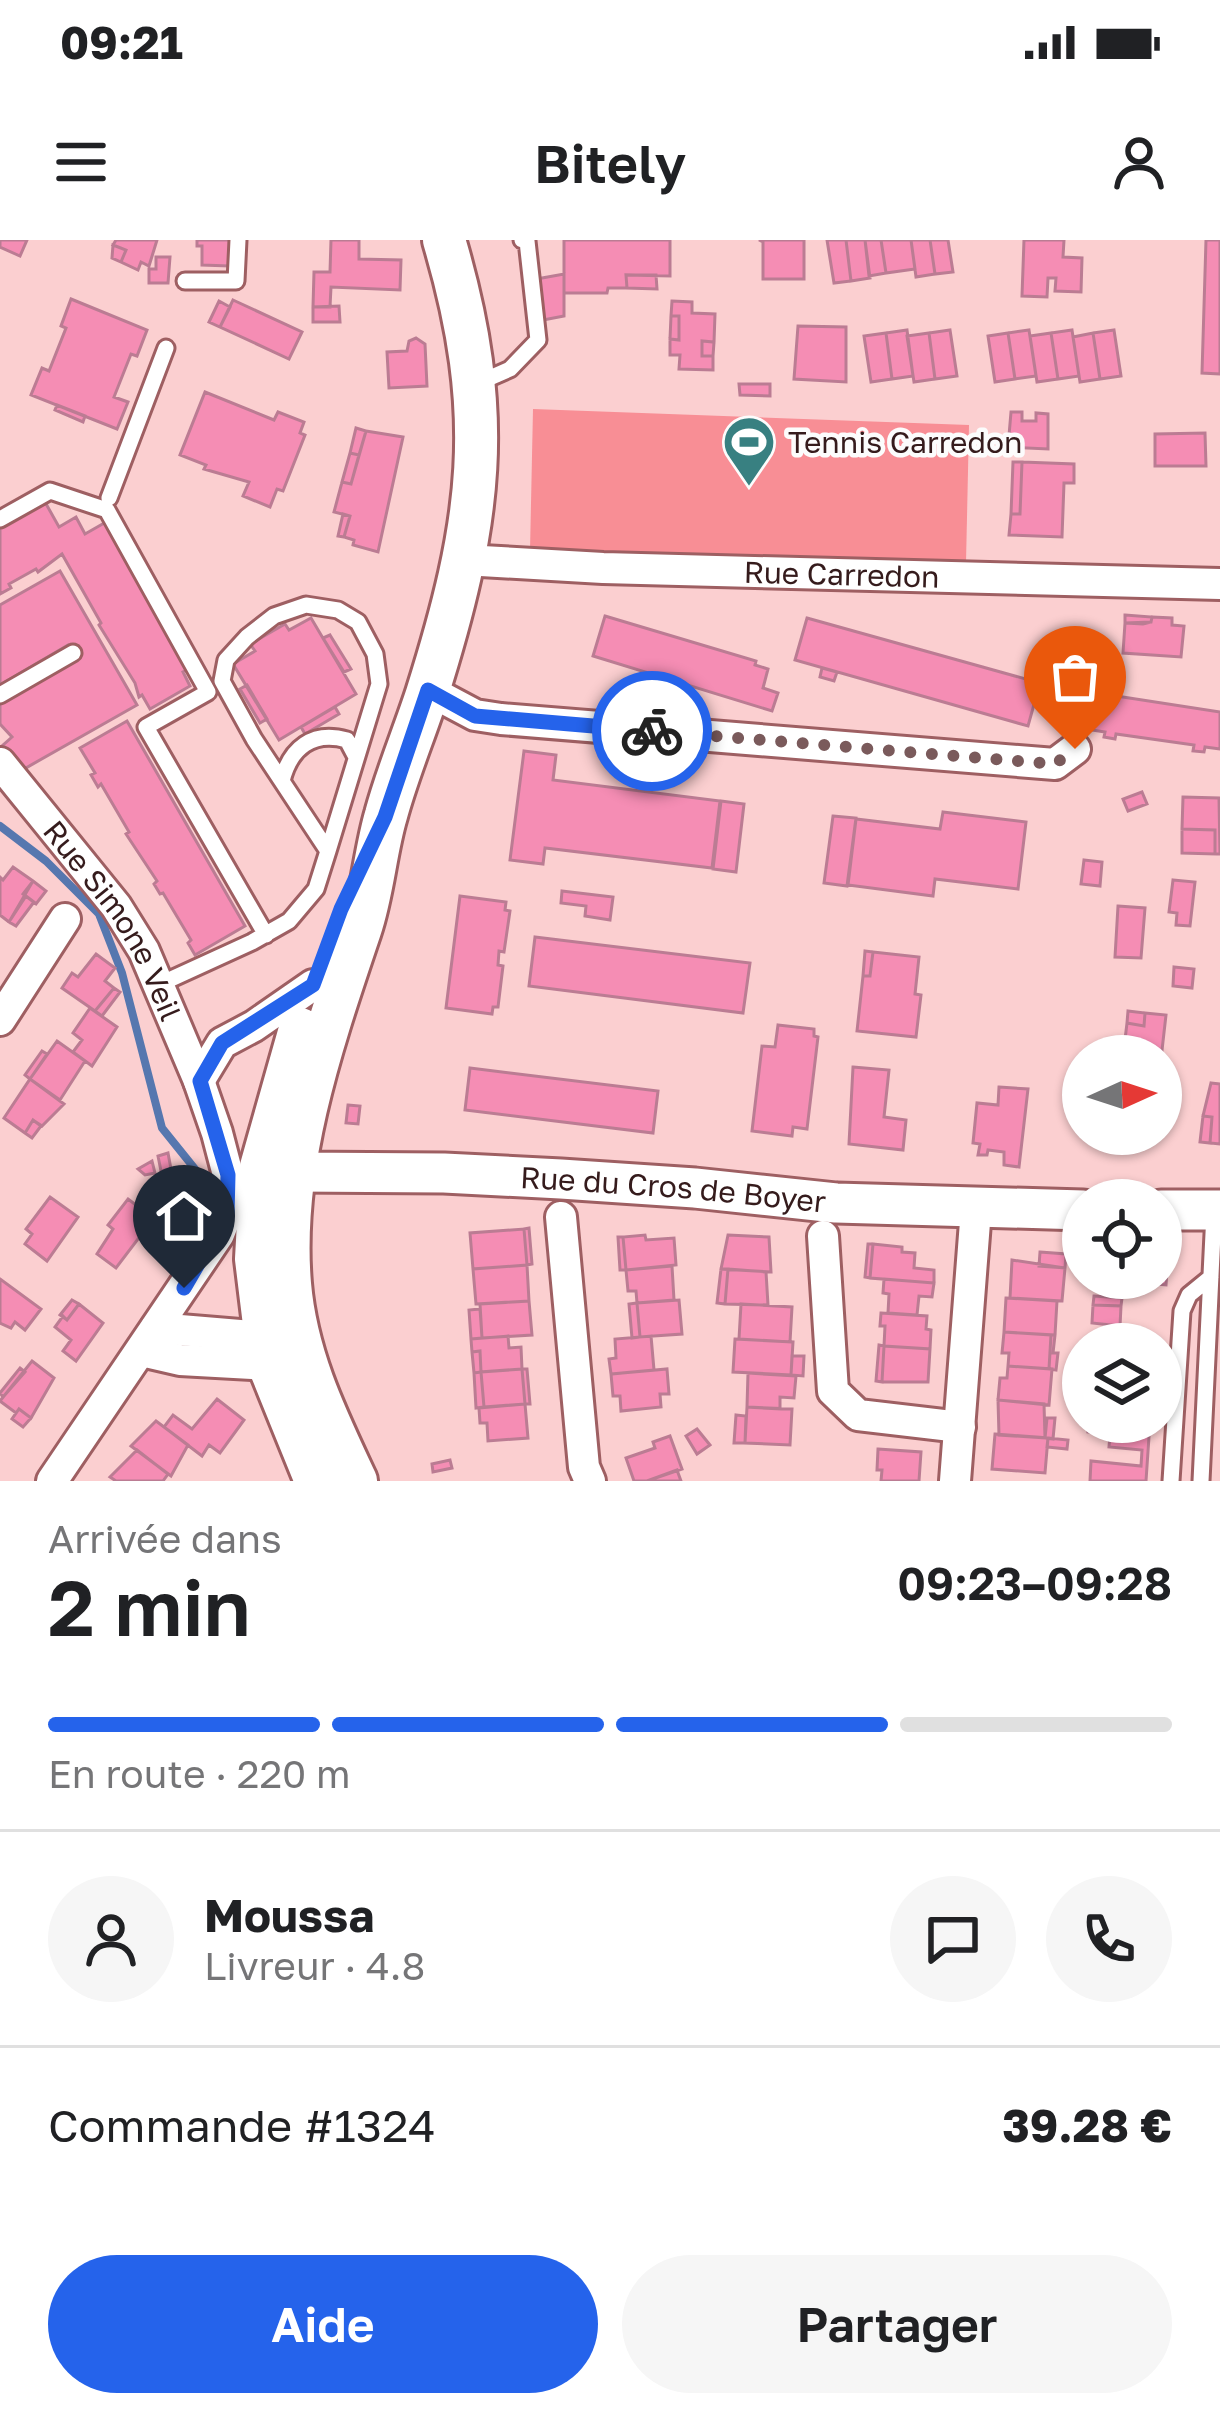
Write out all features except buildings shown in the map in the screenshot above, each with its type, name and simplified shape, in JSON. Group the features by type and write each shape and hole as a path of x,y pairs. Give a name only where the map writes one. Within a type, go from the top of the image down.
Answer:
{"main road":[{"path":"316,1481 271,1351 256,1259 313,985 341,909 385,817 464,560 479,446 476,384 464,308 444,240"},
{"path":"356,1481 311,1386 290,1287 277,1169 319,1063 365,916 385,817"}],"street":[{"name":"Rue Carredon","path":"464,560 582,568 1220,584"},
{"path":"423,705 433,726 475,716 1055,764 1075,749"},
{"name":"Rue Simone Veil","path":"0,764 116,906 144,951 200,1081 228,1175 227,1214 219,1234 52,1481"},
{"path":"0,1020 65,919"},
{"path":"200,1081 222,1043 313,985"},
{"name":"Rue du Cros de Boyer","path":"277,1169 467,1174 695,1188 819,1202 1062,1210"},
{"path":"955,1481 976,1209"},
{"path":"1182,1210 1217,1210"},
{"path":"561,1217 584,1467 590,1481"},
{"path":"823,1236 833,1390 858,1414 959,1427"},
{"path":"271,1351 290,1287"},
{"path":"149,1340 271,1351 311,1386"}],"lane":[{"path":"184,281 236,281 238,240"},
{"path":"476,384 510,369 538,340 527,241 522,240"},
{"path":"109,498 166,348"},
{"path":"0,519 50,491 107,510 208,692 146,727 266,934"},
{"path":"158,985 289,921 316,889 328,851 356,757 379,684 376,654 358,622 338,610 307,605 274,616 247,637 226,660 222,681 328,851"},
{"path":"0,695 73,653"},
{"path":"282,781 287,759 302,744 329,735 347,740 356,757"},
{"path":"1201,1481 1217,1210"},
{"path":"1171,1481 1182,1311 1189,1295 1210,1277"}],"shaded area":[{"name":"Tennis Carredon","path":"533,409 969,425 966,563 530,551"}],"waterway":[{"path":"0,826 46,861 99,914 122,973 162,1128 195,1169"}],"way so far":[{"path":"652,731 1055,764 1075,749"}],"place":[{"name":"Tennis Carredon","path":"749,488"}],"route":[{"path":"184,1288 227,1214 228,1175 200,1081 222,1043 313,985 341,909 385,817 428,690 475,716 652,731"}]}
